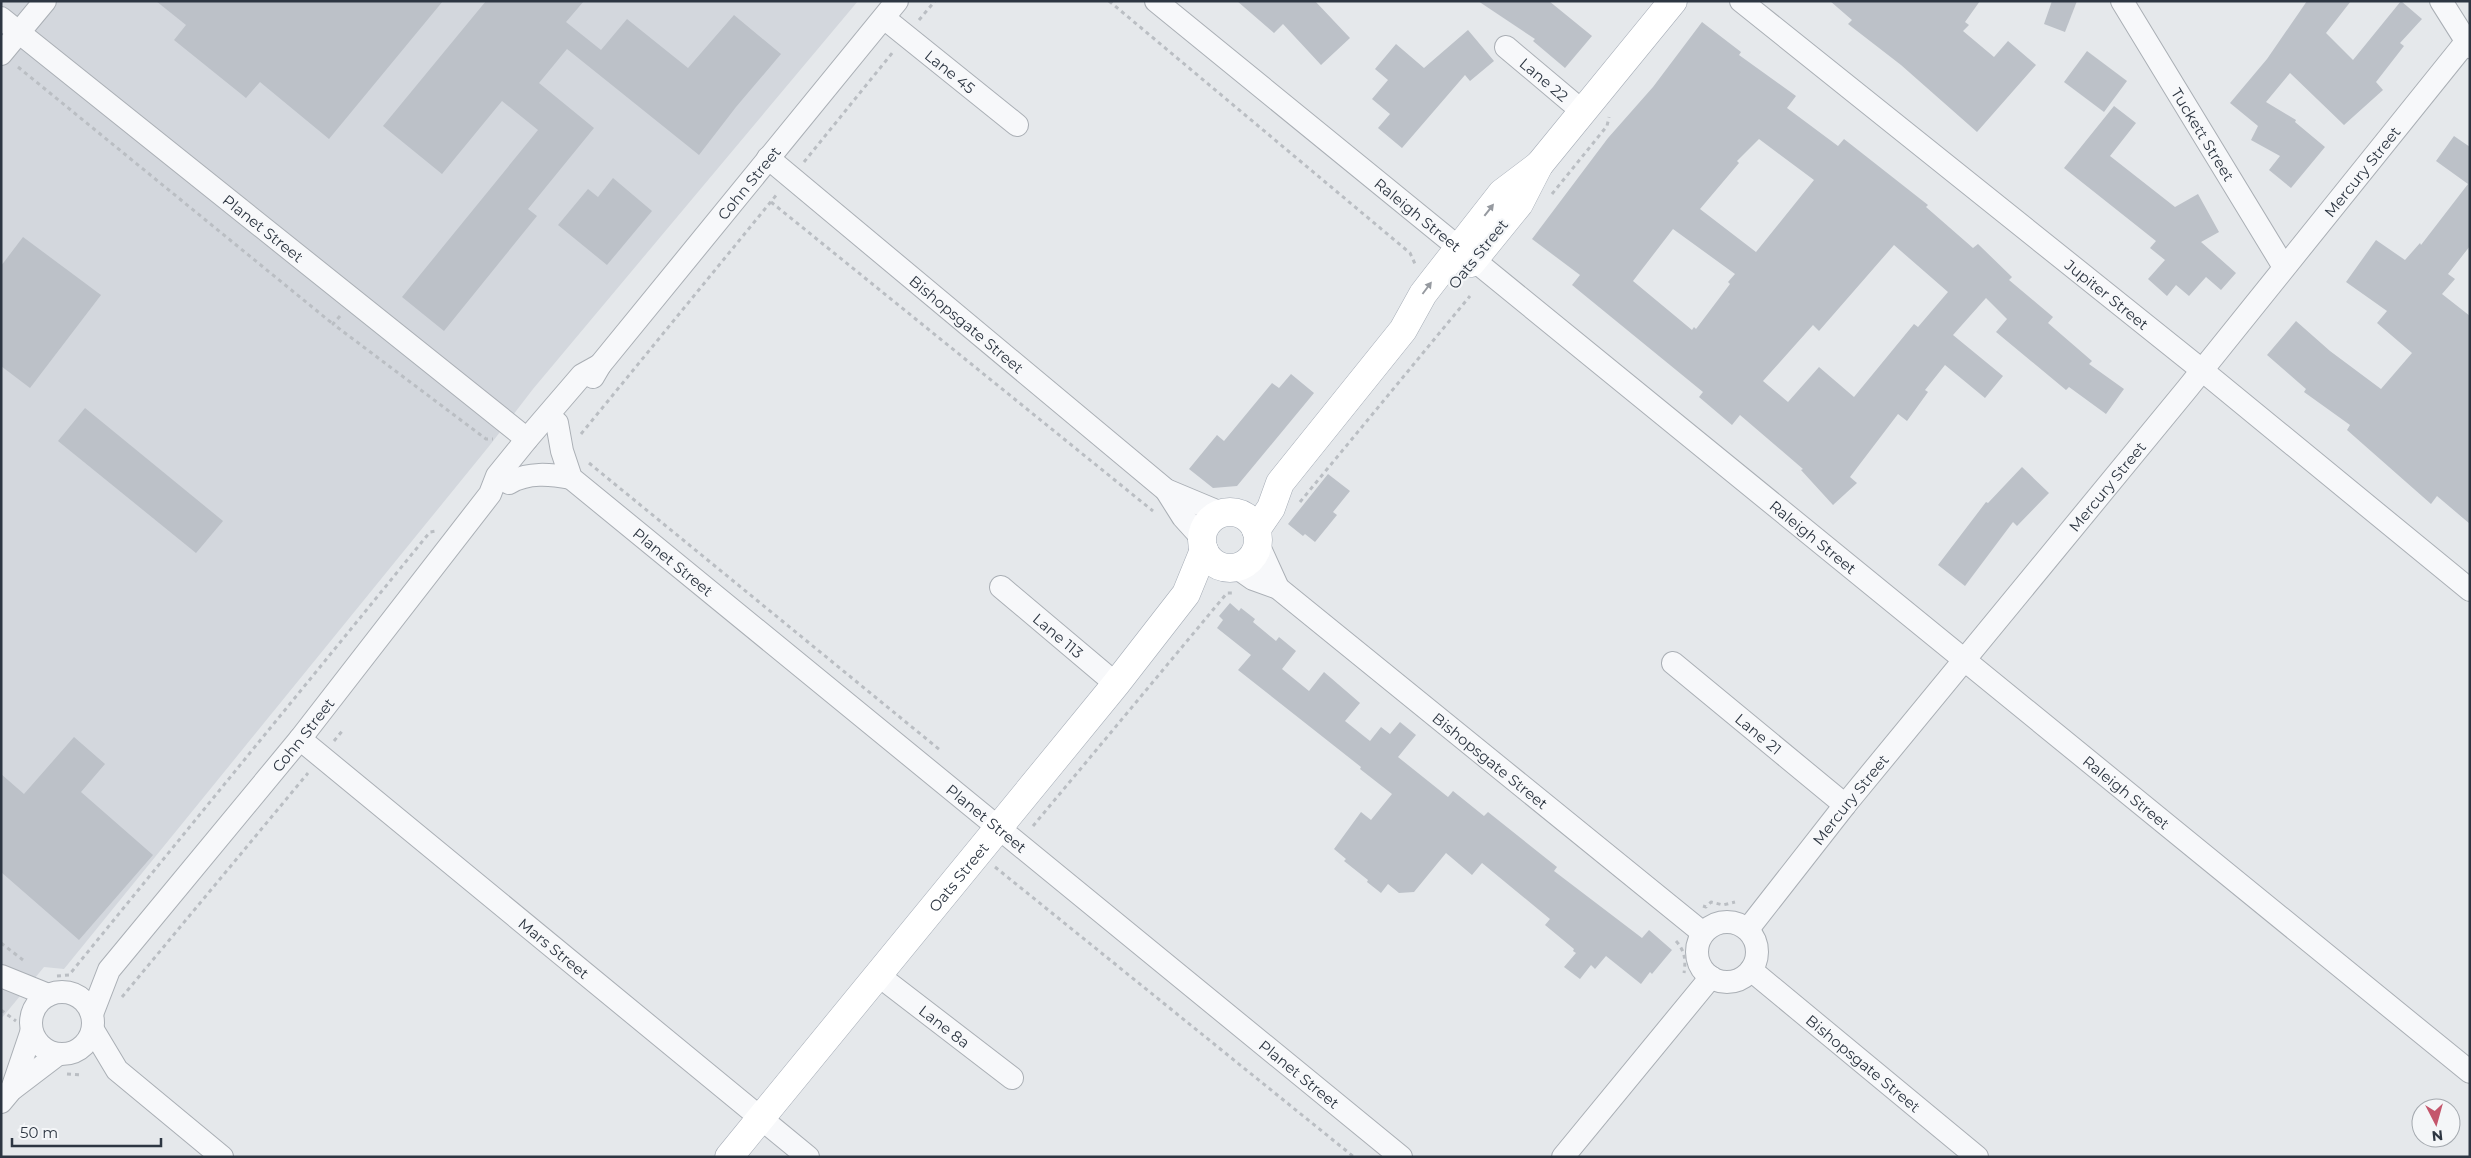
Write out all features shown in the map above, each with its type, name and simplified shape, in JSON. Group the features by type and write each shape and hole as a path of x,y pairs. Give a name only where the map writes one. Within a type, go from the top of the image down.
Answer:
{"main road":[{"name":"Oats Street","path":"1186,594 1235,576 1251,559 1243,525 1256,495 1280,482 1403,330 1423,294 1519,204 1539,165 1673,1"},
{"name":"Oats Street","path":"728,1157 999,828 1116,684 1186,594 1203,544 1207,524 1243,525"},
{"path":"1203,544 1211,561 1235,576"}],"street":[{"path":"1,54 45,1"},
{"name":"Raleigh Street","path":"1156,1 2470,1072"},
{"name":"Jupiter Street","path":"1741,1 2203,371 2470,590"},
{"name":"Tuckett Street","path":"2122,1 2284,267"},
{"path":"2441,1 2468,45"},
{"name":"Lane 45","path":"891,9 906,36 1017,125"},
{"name":"Cohn Street","path":"92,1022 109,970 300,739 499,488 587,388 600,365 891,9"},
{"name":"Planet Street","path":"1,18 521,434"},
{"name":"Mercury Street","path":"1748,929 1845,805 2203,371 2284,267 2468,45"},
{"name":"Lane 22","path":"1506,47 1582,111"},
{"name":"Bishopsgate Street","path":"768,158 1166,490 1243,525 1278,588"},
{"name":"Cohn Street","path":"499,488 497,476 521,434 582,375 600,365"},
{"path":"499,488 525,476 547,475 574,470 562,451 557,423"},
{"name":"Planet Street","path":"574,470 999,828 1401,1157"},
{"name":"Bishopsgate Street","path":"1166,490 1203,544"},
{"name":"Bishopsgate Street","path":"1235,576 1253,578 1278,588 1703,933"},
{"name":"Lane 113","path":"1000,586 1116,684"},
{"name":"Lane 21","path":"1673,663 1845,805"},
{"name":"Mars Street","path":"300,739 808,1157"},
{"path":"1720,922 1739,924 1748,929 1757,945 1757,954 1751,970 1736,980 1718,980 1710,977 1698,961 1698,942 1703,933 1720,922"},
{"name":"Cohn Street","path":"54,988 109,970"},
{"name":"Bishopsgate Street","path":"1751,970 1977,1157"},
{"name":"Lane 8a","path":"878,975 1012,1078"},
{"path":"1,976 54,988 81,998 117,1070"},
{"path":"1,976 31,1024 41,1048 117,1070 222,1157"},
{"path":"1563,1157 1710,977"},
{"path":"6,1096 40,1000 54,988"},
{"path":"6,1096 65,1054 86,1044 92,1022"}],"path":[{"path":"935,1 575,441 574,470 946,755"},
{"path":"1109,1 1410,253 1417,269"},
{"path":"1,54 333,324 486,439 506,440 521,434"},
{"path":"771,202 1154,512"},
{"path":"1296,506 1470,296"},
{"path":"333,324 354,300"},
{"path":"54,988 69,975 430,532 443,528"},
{"path":"1033,826 1227,593 1235,576"},
{"path":"121,998 343,730"},
{"path":"995,867 1354,1157"},
{"path":"1706,907 1712,902 1723,905 1735,902"},
{"path":"1670,936 1678,943 1684,953 1684,973"}],"shaded area":[{"path":"1,1 858,1 533,389 490,445 64,969 44,967 1,1019"}],"building":[{"path":"156,1 443,1 329,139 260,82 246,98 174,40 186,25"},
{"path":"486,1 584,1 566,22 601,50 627,19 688,68 734,15 781,54 736,107 699,155 567,49 539,83 594,128 528,209 537,216 444,331 402,297 538,130 502,101 442,174 383,126"},
{"path":"1237,1 1315,1 1350,38 1321,65 1283,24 1274,33"},
{"path":"1478,1 1549,1 1592,36 1565,68 1533,41 1535,39"},
{"path":"1830,1 1980,1 1965,22 1969,25 1963,31 1994,57 2008,41 2036,65 1977,132 1901,65 1848,24 1852,20"},
{"path":"2052,1 2077,1 2065,32 2044,24"},
{"path":"2307,1 2351,1 2326,33 2353,60 2401,1 2422,19 2400,43 2404,46 2376,82 2383,90 2344,125 2290,73 2266,102 2296,120 2295,122 2325,147 2291,188 2269,170 2280,156 2251,140 2258,126 2230,103 2267,59"},
{"path":"1702,22 1741,52 1739,55 1796,96 1787,108 1838,146 1844,139 1928,205 1926,207 1973,248 1978,244 2012,277 2009,280 2053,317 2048,323 2092,361 2089,364 2124,389 2106,414 2069,387 2066,390 1996,332 2007,319 1986,298 1953,335 2003,376 1985,398 1945,365 1925,390 1928,392 1907,421 1898,414 1850,477 1857,483 1833,505 1801,470 1803,469 1740,415 1732,425 1699,397 1703,392 1572,285 1580,275 1532,239 1608,138 1653,87","holes":["1759,139 1814,180 1756,252 1700,209 1739,163 1737,161","1673,229 1735,274 1728,282 1730,284 1696,329 1694,327 1692,330 1633,281","1894,245 1948,292 1918,327 1914,324 1854,397 1819,367 1788,402 1763,381 1813,325 1819,331"]},
{"path":"1468,30 1494,61 1470,81 1465,75 1402,148 1378,128 1390,114 1372,99 1388,80 1375,69 1396,44 1424,68"},
{"path":"2087,51 2127,81 2104,112 2064,82"},
{"path":"2114,106 2136,123 2110,156 2175,207 2198,194 2219,232 2201,242 2236,273 2221,290 2206,277 2189,296 2176,285 2167,296 2148,279 2165,260 2150,248 2156,241 2064,168"},
{"path":"2454,136 2470,147 2470,246 2448,274 2455,279 2442,294 2470,316 2470,524 2437,496 2431,504 2347,430 2350,425 2304,392 2306,389 2267,355 2296,321 2330,351 2381,389 2412,353 2377,323 2387,311 2346,282 2376,240 2405,260 2420,243 2421,245 2468,184 2436,161"},
{"path":"613,178 652,211 607,265 558,225 588,189 598,197"},
{"path":"23,237 101,295 30,388 1,366 1,266"},
{"path":"1291,374 1314,393 1237,486 1213,488 1189,469 1217,435 1224,441 1272,383 1279,388"},
{"path":"85,408 223,521 196,553 58,441"},
{"path":"2022,467 2049,493 2017,526 2013,522 1965,586 1938,565 1986,502 1988,503"},
{"path":"1328,474 1350,491 1333,512 1337,515 1315,542 1305,534 1303,536 1288,524"},
{"path":"1230,603 1239,611 1241,608 1255,619 1253,622 1276,641 1279,637 1296,651 1282,669 1309,691 1324,672 1360,703 1345,721 1370,741 1381,727 1390,734 1400,722 1416,735 1398,757 1448,797 1453,791 1484,816 1488,812 1557,867 1554,871 1642,938 1649,930 1672,950 1641,984 1606,956 1595,969 1591,965 1580,979 1564,967 1576,953 1573,951 1574,949 1545,925 1550,919 1482,863 1472,875 1446,853 1414,892 1399,893 1388,884 1381,893 1344,861 1346,859 1334,849 1361,812 1371,820 1392,794 1360,769 1361,767 1238,670 1251,655 1217,628 1223,620 1219,616"},
{"path":"74,737 105,764 81,792 153,855 79,940 1,872 1,774 24,794"}]}
